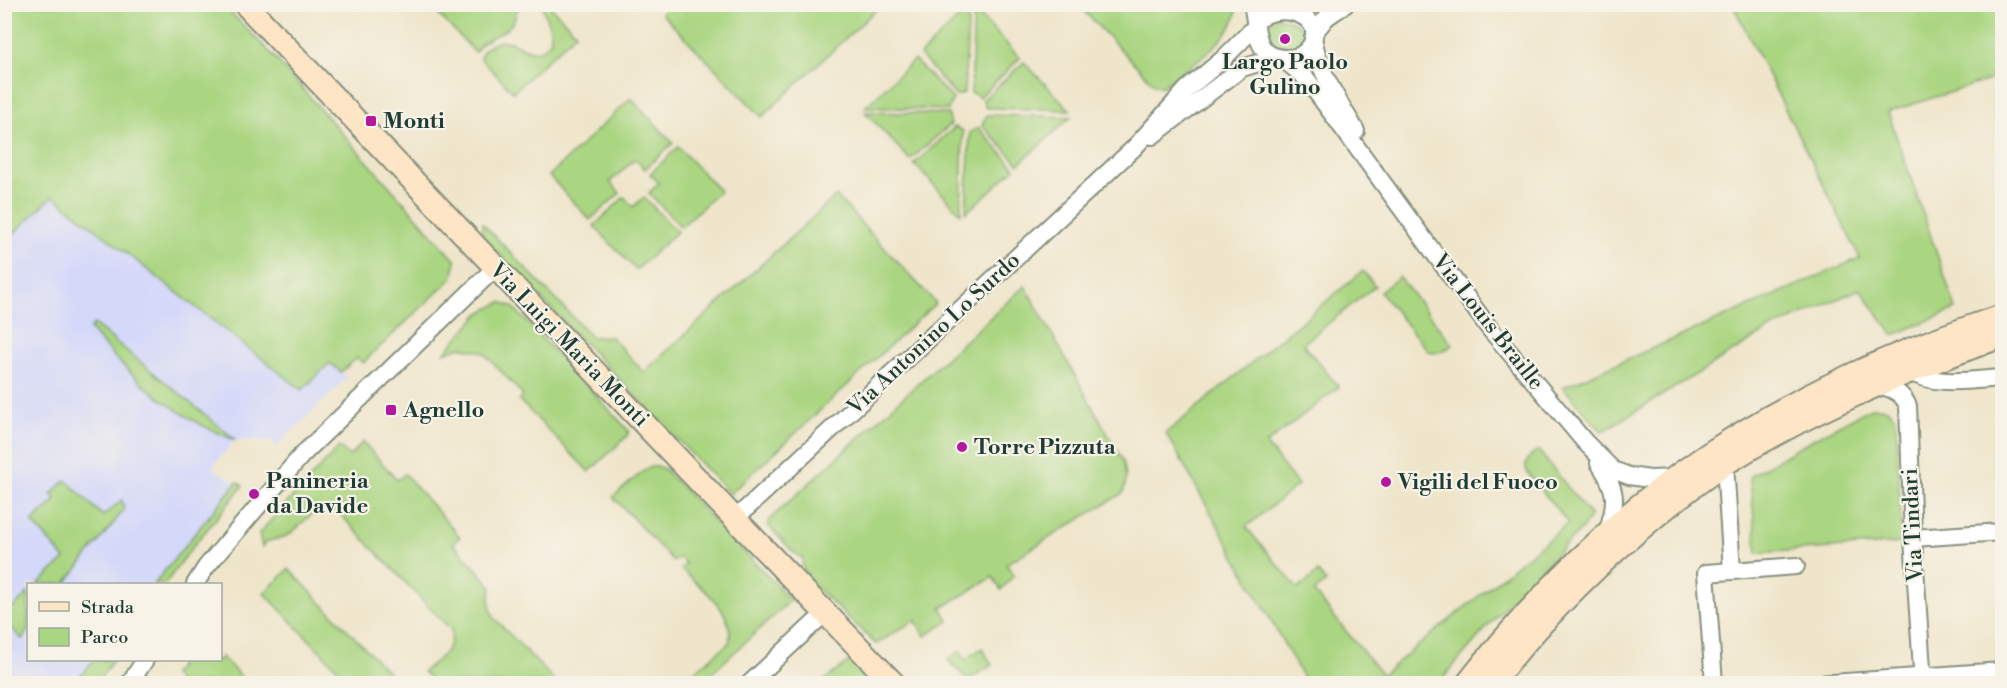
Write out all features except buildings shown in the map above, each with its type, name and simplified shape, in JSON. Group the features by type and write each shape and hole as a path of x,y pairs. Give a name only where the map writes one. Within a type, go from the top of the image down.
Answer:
{"street":[{"name":"Via Luigi Maria Monti","path":"245,4 894,684"},
{"path":"1252,4 1257,38 1261,46 1272,55 1293,58 1303,54 1310,46 1314,35 1327,17 1346,4"},
{"path":"1134,148 1186,90 1223,59 1255,25 1263,12 1269,8 1292,6 1310,19 1323,75 1338,97 1394,200"},
{"path":"1134,148 1242,68 1280,57"},
{"path":"1280,57 1306,78 1394,200"},
{"name":"Via Antonino Lo Surdo","path":"735,519 1134,148"},
{"name":"Via Louis Braille","path":"1394,200 1489,328 1585,442"},
{"path":"196,583 206,567 302,455 495,268"},
{"path":"1467,684 1504,638 1567,571 1607,533 1706,456 1762,421 1825,388 1884,361 2002,316"},
{"path":"1491,684 1509,661 1603,561 1682,495 1725,464 1791,426 1877,385 2002,336"},
{"path":"1908,371 1915,376 1946,381 2002,378"},
{"name":"Via Tindari","path":"1877,385 1898,392 1908,406 1913,538 1923,680"},
{"path":"1585,442 1613,470 1629,476 1650,479 1675,478"},
{"path":"1585,442 1611,481 1614,513 1607,533"},
{"path":"1725,464 1732,570"},
{"path":"1913,538 2002,532"},
{"path":"1714,684 1706,573 1796,566"},
{"path":"749,684 825,613"},
{"path":"129,684 144,661"},
{"path":"1818,684 1923,680 2002,671"}],"shaded area":[{"path":"4,159 302,390 331,362 347,378 277,446 272,441 236,440 229,447 212,468 243,486 166,583 27,583 27,661 112,661 97,683 5,683"}],"green space":[{"path":"5,5 223,5 267,49 456,261 452,278 363,363 357,358 341,372 330,363 302,390 53,196 5,242"},
{"path":"439,5 519,5 513,22 507,29 483,42 475,52 434,10"},
{"path":"542,5 549,5 576,33 513,92 480,58 488,46 501,41 510,42 531,51 540,50 546,46 550,42 551,32"},
{"path":"670,5 881,5 762,117 661,13"},
{"path":"1078,5 1237,5 1235,17 1220,40 1197,61 1162,87 1153,83"},
{"path":"1733,5 2002,5 2002,76 1888,112 1956,309 1893,335 1860,289 1770,329 1602,432 1563,387 1860,258"},
{"path":"969,8 964,93 956,96 920,55"},
{"path":"974,9 1020,58 980,97 971,93"},
{"path":"1277,17 1294,22 1301,28 1304,36 1298,46 1284,49 1269,44 1265,28"},
{"path":"914,60 953,99 948,110 865,107"},
{"path":"1024,62 1070,110 986,108 983,100"},
{"path":"631,98 673,143 645,169 635,159 610,182 620,193 590,220 549,176"},
{"path":"865,112 948,114 951,124 910,160"},
{"path":"987,115 1071,117 1019,164 982,125"},
{"path":"955,127 963,131 961,214 914,164"},
{"path":"979,128 1015,168 966,213 970,132"},
{"path":"678,147 720,191 681,227 649,193 659,183 650,174"},
{"path":"836,196 936,303 730,494 481,236 482,223 592,337 611,337 644,372"},
{"path":"624,197 633,207 644,197 677,232 636,270 594,226"},
{"path":"1363,271 1375,286 1303,344 1339,387 1266,444 1298,485 1246,527 1298,589 1318,572 1326,582 1314,592 1382,675 1568,523 1527,472 1527,462 1538,450 1590,515 1580,531 1509,602 1439,683 1306,683 1166,433"},
{"path":"1399,277 1453,345 1438,352 1428,351 1380,292"},
{"path":"1025,286 1123,461 1126,477 1123,493 1006,564 1014,575 1001,590 993,577 941,608 949,621 925,636 915,620 876,644 807,579 807,574 802,567 803,559 792,551 768,525 769,520"},
{"path":"501,302 513,307 629,431 627,436 589,472 519,400 523,395 483,352 460,347 444,353 480,313"},
{"path":"94,324 236,440 194,421 154,393 120,363 90,329"},
{"path":"1873,407 1887,409 1896,418 1902,543 1757,553 1750,476"},
{"path":"363,442 397,480 405,474 460,537 453,543 492,587 490,604 495,619 557,683 427,683 431,679 423,672 447,649 451,630 337,511 322,509 288,535 266,542 262,547 259,533 339,447 350,456"},
{"path":"657,466 664,469 791,600 701,683 680,683 729,643 730,631 727,621 716,602 681,569 686,564 679,557 674,562 613,497 647,468"},
{"path":"66,480 103,516 122,500 124,510 66,583 39,583 65,559 32,522 56,500 51,494"},
{"path":"237,482 243,486 166,583 155,583"},
{"path":"289,569 390,674 380,683 351,683 264,593"},
{"path":"27,594 27,632 22,639 5,622 5,599 13,608"},
{"path":"982,648 992,665 968,680 948,660 960,651 966,659"},
{"path":"222,657 247,683 179,683 173,674 182,661 222,661"},
{"path":"851,660 873,683 831,683 825,680"},
{"path":"93,661 112,661 97,683 74,683"}],"place":[{"name":"Largo Paolo Gulino","path":"1285,39"},
{"name":"Monti","path":"371,121"},
{"name":"Agnello","path":"391,410"},
{"name":"Torre Pizzuta","path":"962,447"},
{"name":"Vigili del Fuoco","path":"1386,482"},
{"name":"Panineria da Davide","path":"254,494"}]}
